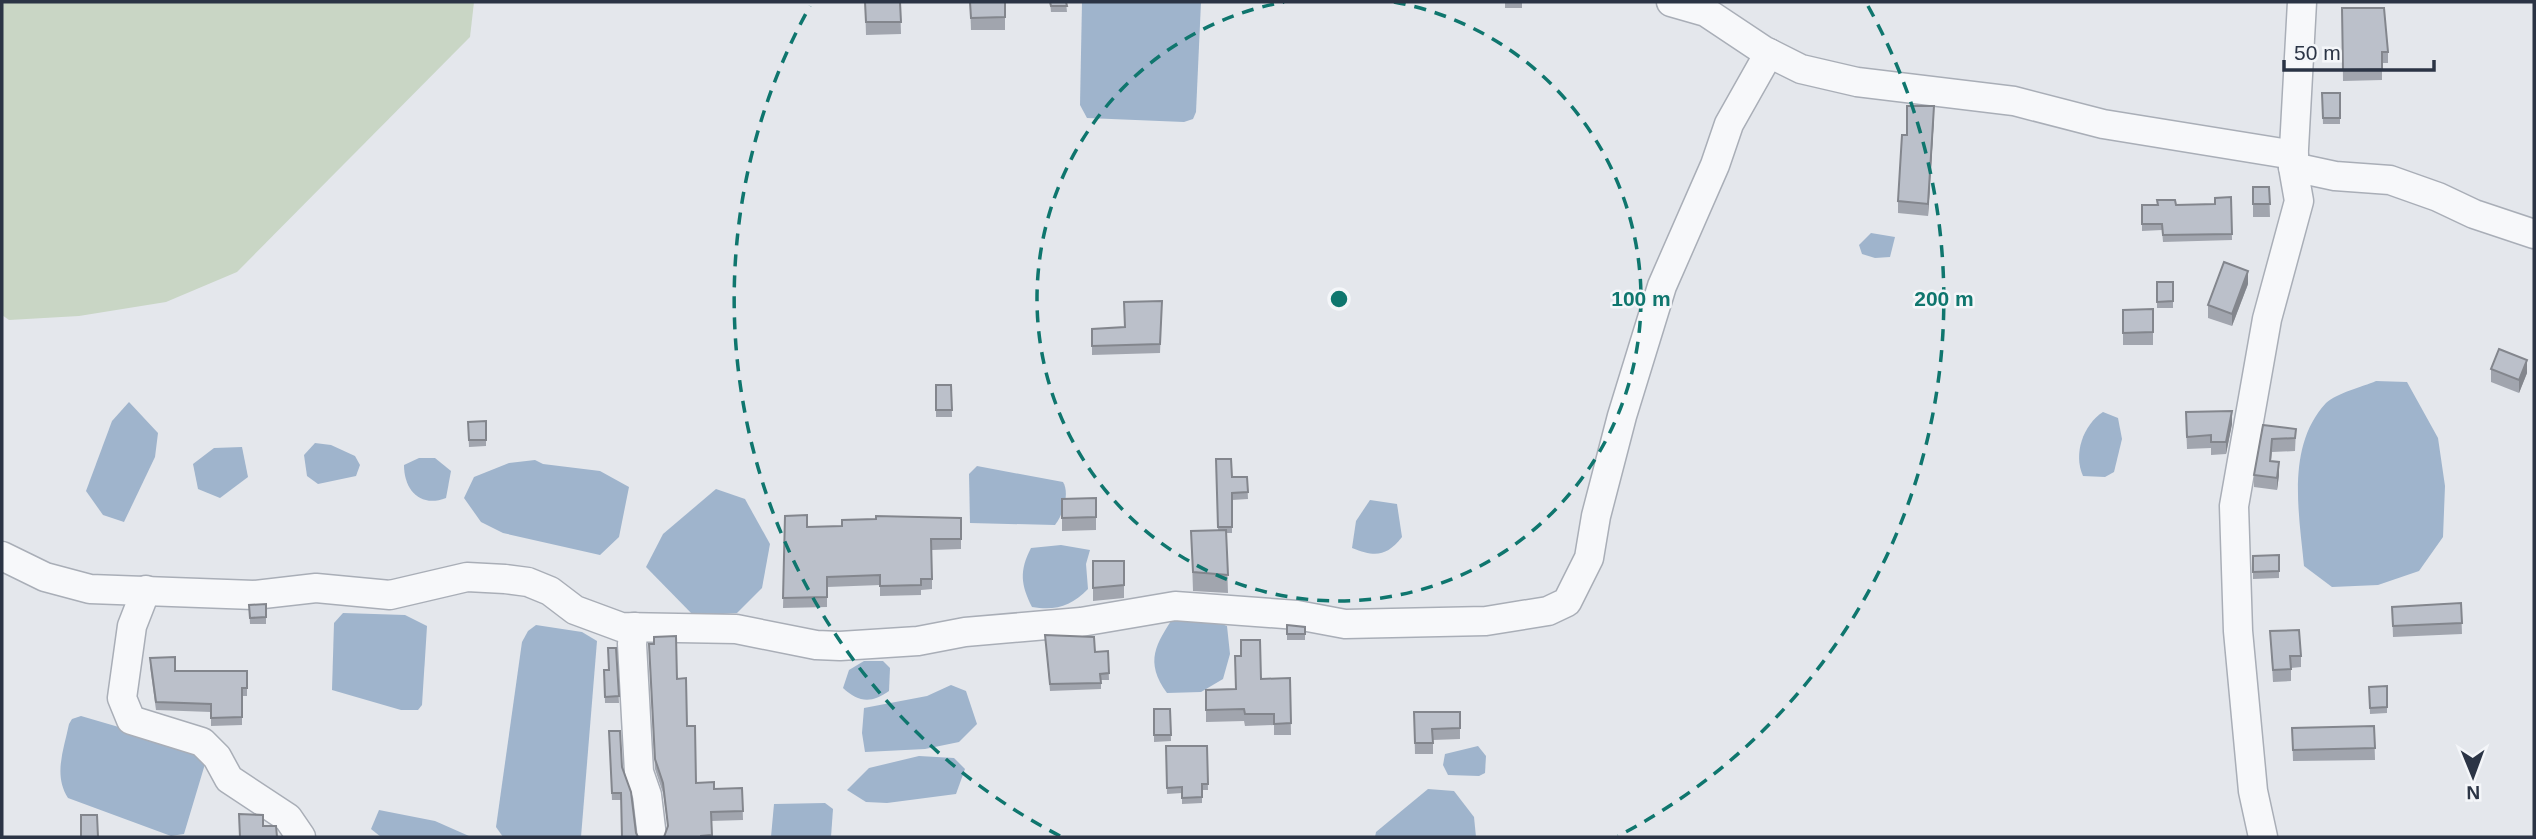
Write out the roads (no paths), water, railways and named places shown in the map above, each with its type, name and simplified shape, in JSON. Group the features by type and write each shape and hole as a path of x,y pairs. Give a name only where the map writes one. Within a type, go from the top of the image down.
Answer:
{"street":[{"path":"1671,2 1706,12 1769,53 1801,69 1857,82 2014,101 2112,125 2245,144 2335,176 2390,180 2534,234"},
{"path":"2263,837 2253,791 2238,631 2234,506 2267,319 2299,201 2293,161 2302,2"},
{"path":"2,556 45,577 90,589 254,595 316,588 390,595 467,577 488,577 528,582 550,591 575,610 621,627 736,629 816,645 840,646 1080,622 1175,606 1297,615 1345,624 1486,621 1548,611 1567,602 1589,558 1596,516 1622,416 1662,286 1715,165 1729,124 1769,53"},
{"path":"146,590 132,626 122,698 131,720 202,743 216,757 229,779 288,818 301,837"},
{"path":"634,627 632,644 639,772 648,798 652,837"}],"water":[{"path":"1082,2 1201,2 1196,112 1193,119 1184,122 1087,118 1080,105"},
{"path":"1871,233 1895,237 1890,257 1875,258 1862,254 1859,245"},
{"path":"2376,381 2407,382 2438,438 2445,486 2443,537 2419,571 2378,585 2332,587 2304,566 2298,502 2300,459 2313,420 2326,403 2343,393"},
{"path":"129,402 158,433 155,457 124,522 103,515 86,491 112,421"},
{"path":"2103,412 2118,418 2122,439 2114,472 2105,477 2083,476 2079,459 2082,441 2090,424"},
{"path":"315,443 331,445 355,456 360,465 356,476 318,484 307,476 304,455"},
{"path":"242,447 248,477 220,498 198,489 193,464 214,448"},
{"path":"419,458 435,458 451,471 446,498 428,501 415,495 410,489 404,465"},
{"path":"535,460 543,464 600,471 629,487 619,537 600,555 503,533 481,522 464,498 474,477 509,463"},
{"path":"977,466 1063,482 1065,504 1055,525 970,523 969,474"},
{"path":"716,489 745,499 770,544 762,588 737,613 694,616 646,567 663,534"},
{"path":"1370,500 1397,504 1402,537 1385,552 1374,554 1352,548 1356,521"},
{"path":"1061,545 1090,550 1086,564 1088,589 1063,606 1032,607 1023,578 1027,556 1031,548"},
{"path":"343,613 405,615 427,626 422,705 418,710 401,710 332,690 334,623"},
{"path":"1175,615 1206,618 1227,626 1230,654 1223,679 1201,692 1167,693 1156,671 1154,662 1158,644"},
{"path":"536,625 582,632 597,641 581,837 503,837 496,827 522,642 528,631"},
{"path":"864,661 883,661 890,668 889,691 865,700 843,688 849,670"},
{"path":"951,685 966,691 977,724 959,742 925,749 865,752 862,733 864,708 927,696"},
{"path":"81,716 194,749 205,764 184,834 171,836 68,798 61,780 61,762 69,724 72,719"},
{"path":"1478,746 1486,756 1485,773 1479,776 1448,775 1443,765 1445,754"},
{"path":"919,756 954,758 965,769 956,794 887,803 866,802 847,790 869,768"},
{"path":"1428,789 1454,791 1474,817 1476,837 1375,837 1376,832"},
{"path":"825,803 833,809 831,837 771,837 774,804"},
{"path":"379,810 435,821 469,836 381,837 371,829"}]}
